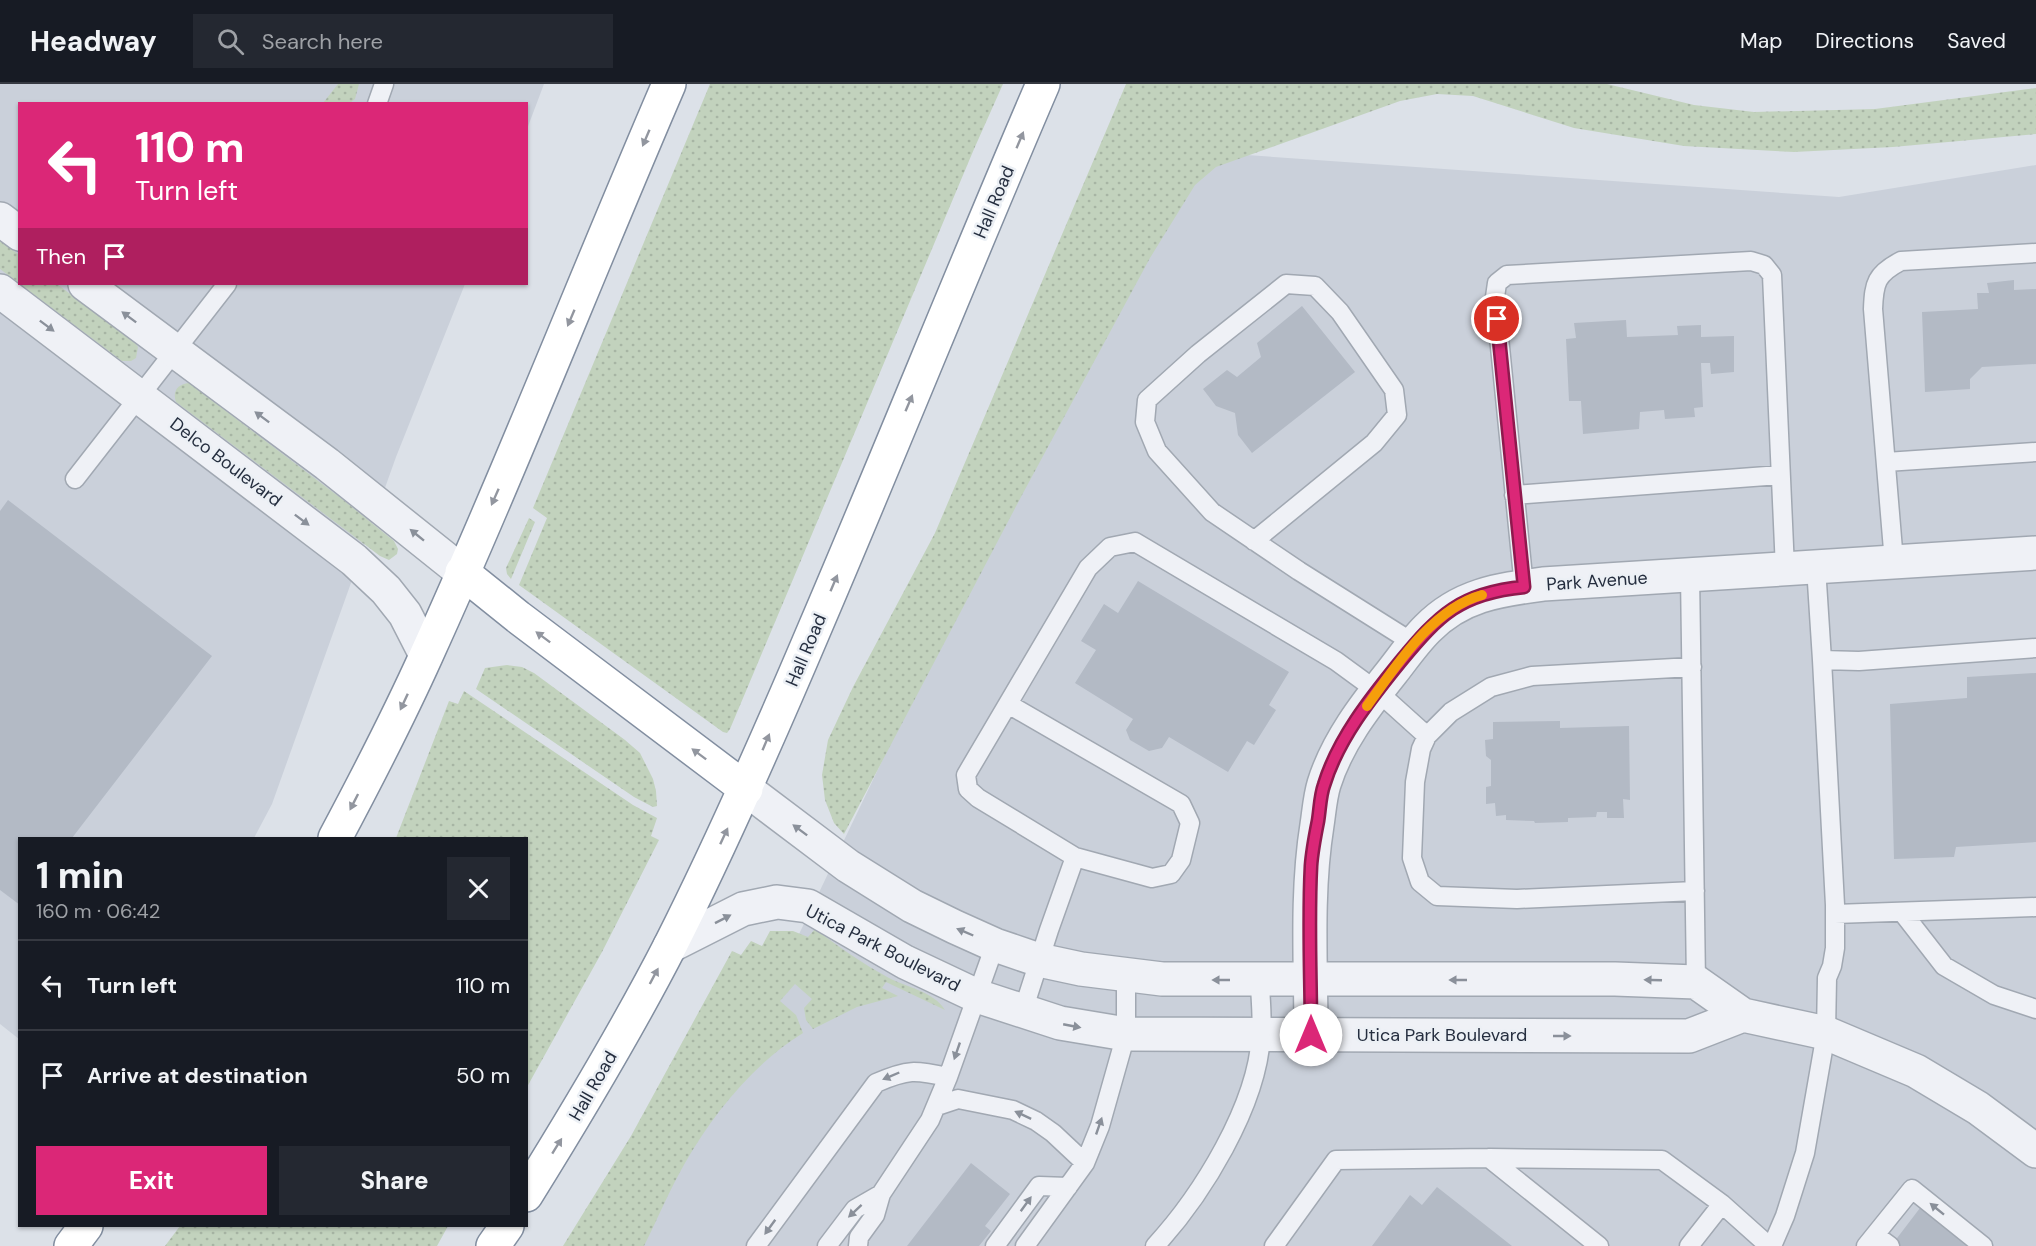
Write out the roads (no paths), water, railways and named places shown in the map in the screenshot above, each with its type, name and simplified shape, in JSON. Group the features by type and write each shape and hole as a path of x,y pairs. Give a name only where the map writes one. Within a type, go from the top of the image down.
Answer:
{"highway":[{"path":"336,837 426,656 669,84"},
{"name":"Hall Road","path":"528,1193 576,1114 670,945 746,789 1043,84"},
{"path":"462,572 746,789"},
{"path":"71,1246 85,1227"},
{"path":"493,1246 506,1227"}],"street":[{"path":"0,219 18,232"},
{"path":"86,285 327,464 462,572"},
{"name":"Delco Boulevard","path":"0,291 139,395 366,571 386,590 405,614 426,656"},
{"name":"Park Avenue","path":"1311,1035 1311,866 1323,786 1350,728 1427,629 1450,610 1474,597 1504,589 1524,587 2036,553"},
{"path":"746,789 848,866 912,906 995,945 1040,960 1081,969 1162,980 1615,979 1696,982 1743,1015 1769,1019 1826,1034 1888,1058 1926,1076 1978,1108 2035,1148"},
{"name":"Utica Park Boulevard","path":"670,945 743,909 777,902 808,906 905,963 977,996 1060,1023 1126,1034 1689,1036 1743,1015"}],"lane":[{"path":"378,102 384,84"},
{"path":"1894,562 1873,309 1874,285 1885,269 1900,261 2036,253"},
{"path":"1274,1246 1336,1160 1489,1158 1662,1160 1722,1204 1770,1246 1793,1194 1805,1153 1826,1034 1827,978 1835,948 1835,914 1822,660 1780,475 1772,275 1764,265 1751,261 1507,275 1497,283 1495,297 1524,587"},
{"path":"1254,541 1374,443 1397,415 1394,390 1340,312 1315,286 1286,284 1198,354 1147,400 1145,422 1157,452 1212,512 1254,541 1415,644"},
{"path":"75,478 225,285"},
{"path":"1886,462 2036,452"},
{"path":"1514,495 1780,475"},
{"path":"1008,704 1181,804 1190,824 1181,860 1171,874 1152,878 1075,857 978,798 968,789 966,776 1008,704 1088,568 1110,547 1135,543 1336,661 1377,691 1427,736"},
{"path":"1690,575 1696,982"},
{"path":"1822,660 1859,661 2036,648"},
{"path":"1692,667 1532,676 1491,687 1452,712 1427,736 1421,749 1415,782 1412,858 1420,882 1437,896 1517,899 1695,891"},
{"path":"1023,1011 1075,857"},
{"path":"1835,914 2036,907"},
{"path":"1902,912 1944,966 1994,995 2036,1009"},
{"path":"855,1243 875,1215 881,1194 938,1106 995,945"},
{"path":"1025,1246 1085,1163 1100,1126 1126,1034 1126,976"},
{"path":"1155,1246 1181,1216 1203,1185 1245,1101 1256,1068 1261,1036 1260,980"},
{"path":"756,1246 876,1083 900,1072 922,1071 948,1077"},
{"path":"938,1106 958,1099 1013,1110 1036,1121 1053,1133 1085,1163"},
{"path":"1489,1158 1599,1246"},
{"path":"995,1246 1039,1186 1068,1186"},
{"path":"1890,1246 1871,1240 1912,1189 1983,1246"},
{"path":"827,1246 855,1209 881,1194"},
{"path":"1689,1246 1722,1204"}]}
